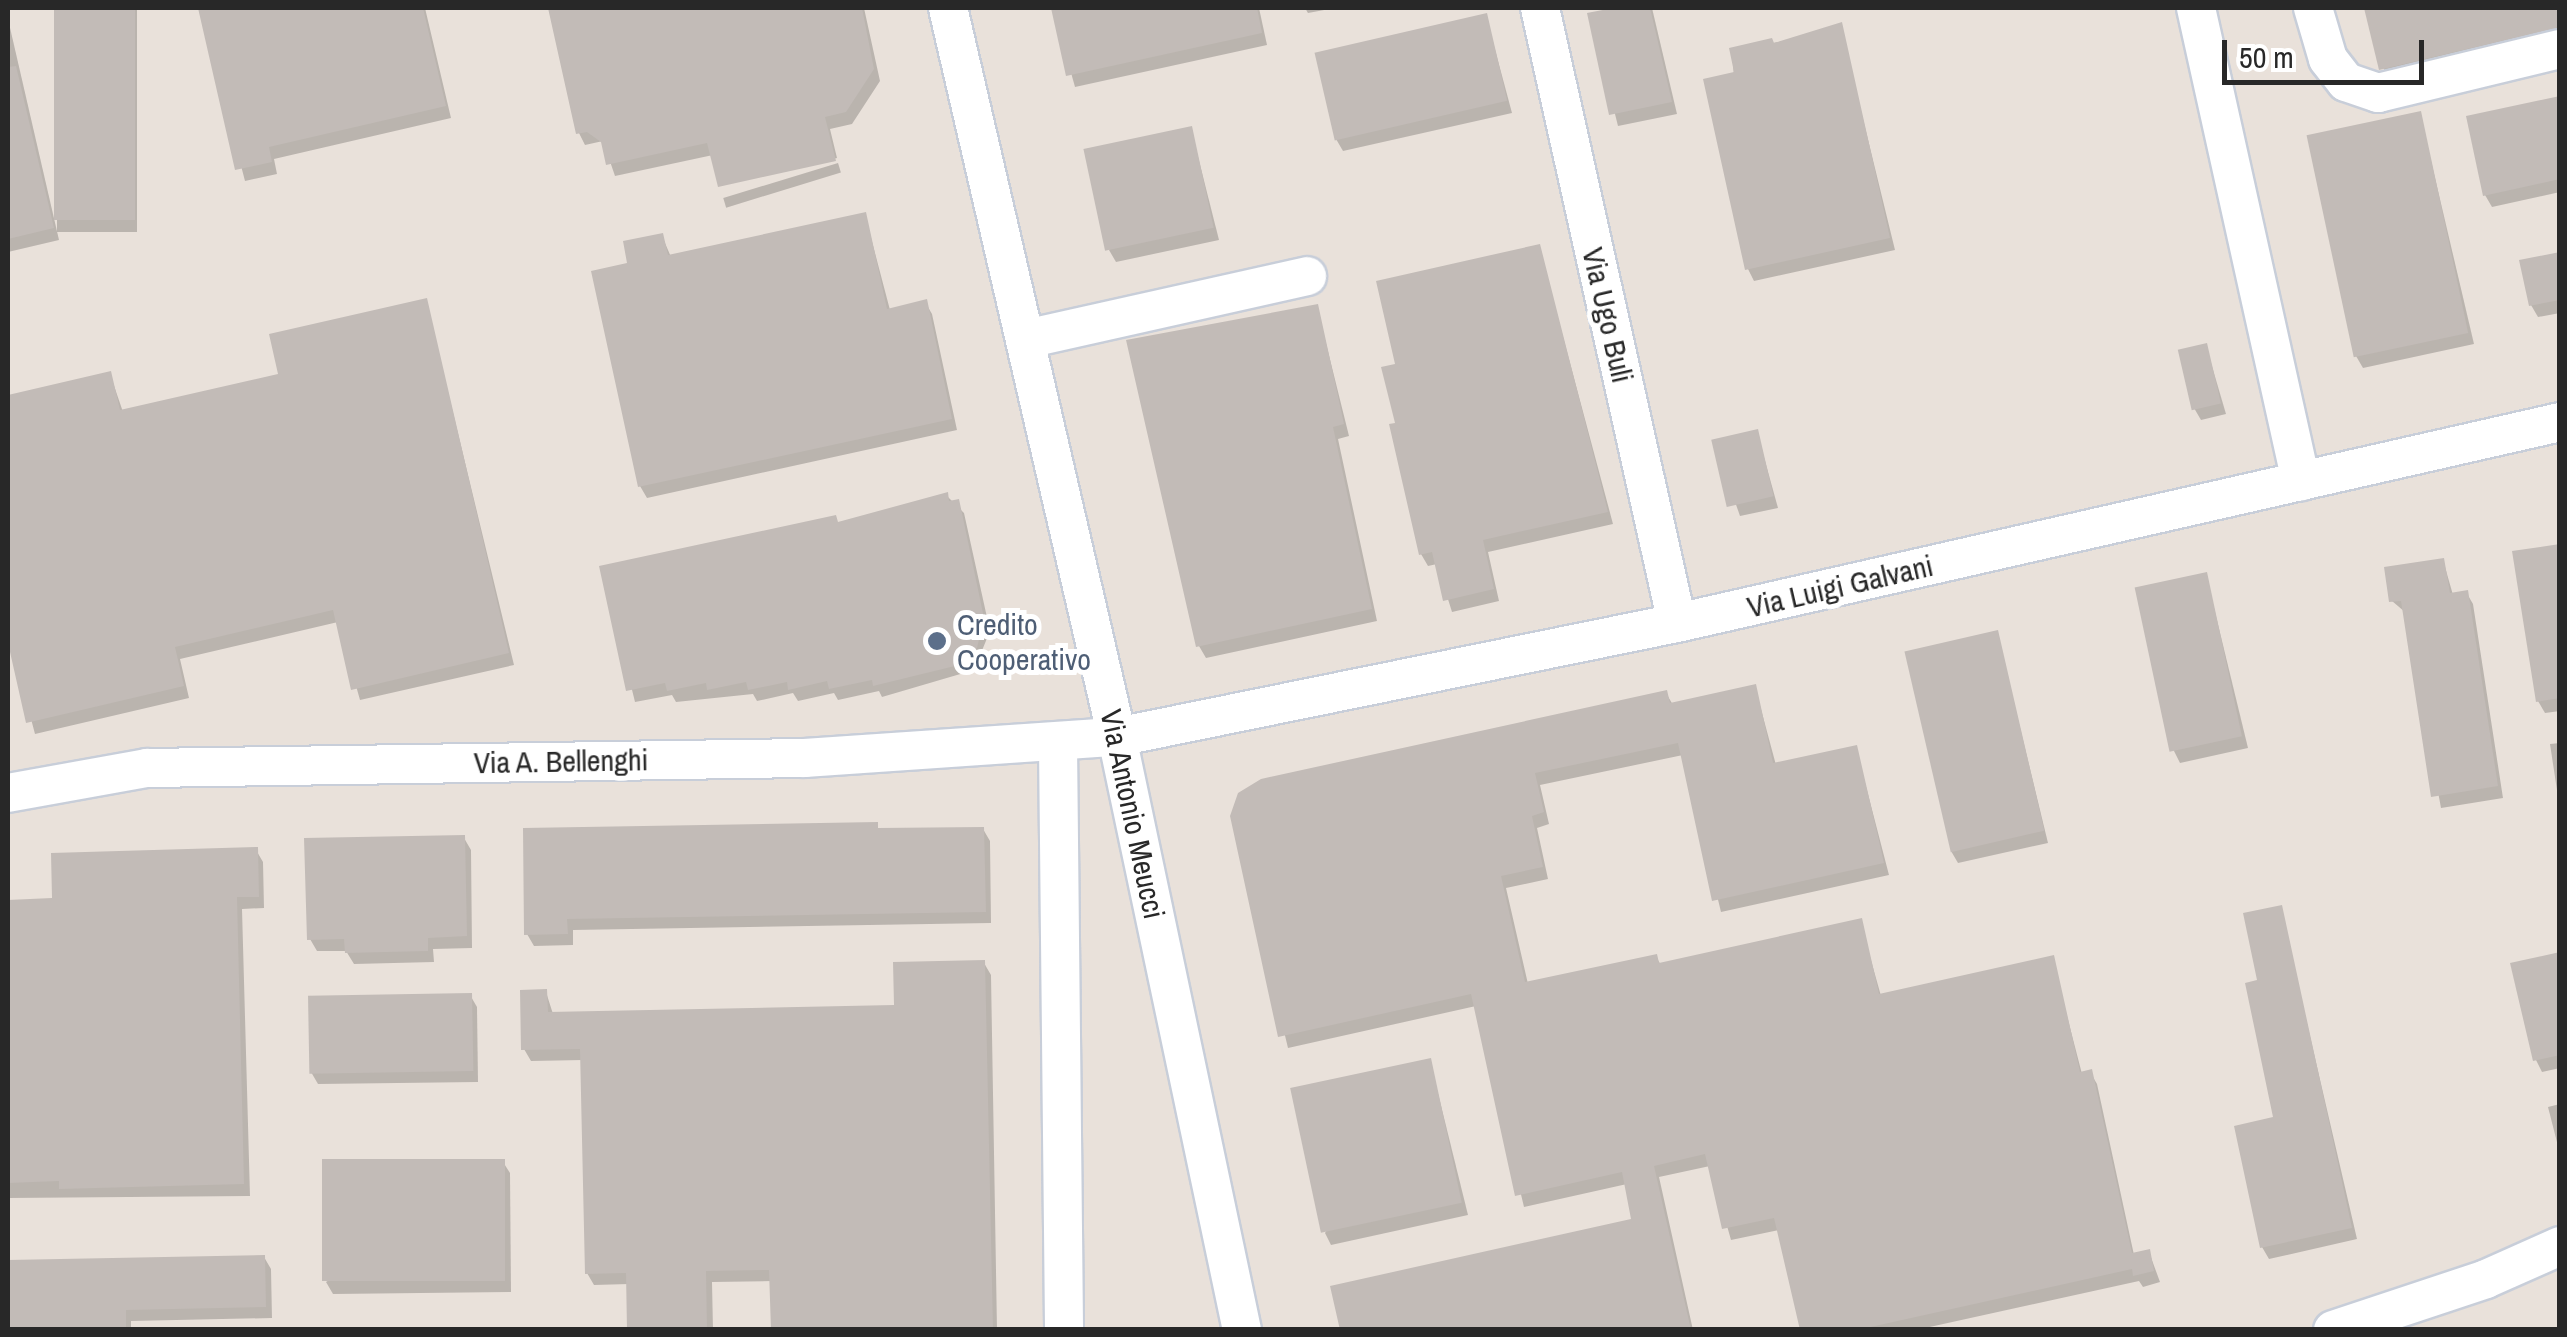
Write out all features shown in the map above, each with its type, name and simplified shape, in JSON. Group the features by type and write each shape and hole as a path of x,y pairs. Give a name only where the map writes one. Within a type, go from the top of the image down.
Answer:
{"street":[{"name":"Via Antonio Meucci","path":"948,8 1117,736 1242,1330"},
{"name":"Via Ugo Buli","path":"1540,8 1677,623"},
{"path":"2196,8 2301,480"},
{"path":"2313,8 2328,59 2346,82 2378,93 2560,49"},
{"path":"1026,338 1307,276"},
{"name":"Via Luigi Galvani","path":"1117,736 1677,623 2560,422"},
{"name":"Via A. Bellenghi","path":"8,794 147,768 805,758 1058,744 1117,736"},
{"path":"1058,744 1064,1330"},
{"path":"2333,1330 2486,1278 2560,1246"}],"building":[{"path":"54,8 135,8 135,220 54,220"},
{"path":"198,8 423,8 446,106 269,147 272,162 235,170"},
{"path":"548,8 862,8 874,69 846,112 825,117 836,161 718,187 707,143 606,165 601,142 587,132 576,134"},
{"path":"1051,8 1257,8 1262,33 1066,76"},
{"path":"1650,8 1672,102 1609,115 1587,13"},
{"path":"2364,8 2560,8 2560,27 2379,70"},
{"path":"1487,13 1507,101 1335,141 1315,53"},
{"path":"1842,22 1890,238 1745,270 1703,79 1734,72 1729,48 1772,38 1774,43"},
{"path":"16,66 54,228 8,239 8,67"},
{"path":"2560,96 2560,179 2483,196 2466,116"},
{"path":"2421,111 2468,333 2354,357 2307,135"},
{"path":"1192,126 1214,228 1105,251 1083,149"},
{"path":"866,212 887,309 927,299 952,419 638,487 591,271 627,263 623,241 663,233 668,255"},
{"path":"1540,244 1608,512 1483,540 1494,589 1443,601 1432,552 1419,555 1389,424 1395,423 1381,367 1395,364 1376,281"},
{"path":"2560,252 2560,300 2529,306 2519,260"},
{"path":"427,298 509,653 351,690 333,610 175,647 184,686 26,723 8,643 8,395 111,371 120,410 278,374 269,334"},
{"path":"1318,304 1344,424 1333,427 1372,609 1196,647 1126,340"},
{"path":"2207,343 2221,403 2192,410 2178,350"},
{"path":"1758,429 1774,496 1727,507 1711,440"},
{"path":"948,492 949,501 959,499 984,618 977,648 959,665 873,686 872,680 829,689 827,681 788,690 787,682 748,690 746,682 707,690 706,683 667,691 665,683 626,691 599,566 836,515 838,522"},
{"path":"2560,544 2560,698 2536,702 2512,551"},
{"path":"2444,558 2450,593 2468,590 2498,786 2431,797 2401,601 2389,602 2384,567"},
{"path":"2207,572 2242,736 2170,752 2135,587"},
{"path":"1998,630 2044,831 1951,852 1904,652"},
{"path":"1756,684 1773,763 1857,745 1884,863 1712,901 1678,743 1535,773 1544,812 1532,816 1543,867 1501,876 1525,982 1657,954 1659,963 1862,918 1879,994 2054,955 2080,1072 2092,1069 2132,1253 2150,1249 2154,1271 2133,1276 2132,1269 1857,1330 1800,1330 1774,1218 1722,1229 1705,1154 1654,1166 1691,1330 1340,1330 1330,1286 1631,1219 1622,1172 1515,1196 1471,994 1278,1037 1230,816 1238,793 1261,779 1667,690 1670,703"},
{"path":"878,822 878,828 984,827 986,912 567,919 568,934 524,935 523,828"},
{"path":"465,835 467,936 428,938 428,951 345,953 344,939 307,940 304,838"},
{"path":"258,847 259,897 237,897 244,1184 59,1189 59,1181 8,1183 8,900 52,898 51,853"},
{"path":"2282,905 2352,1228 2260,1248 2234,1126 2273,1117 2245,983 2257,980 2243,913"},
{"path":"2560,952 2560,1055 2533,1061 2510,963"},
{"path":"985,960 993,1330 771,1330 769,1270 706,1271 707,1330 627,1330 626,1273 585,1274 580,1049 521,1050 520,990 547,989 548,1012 894,1005 893,962"},
{"path":"472,993 473,1071 309,1074 308,996"},
{"path":"1431,1058 1462,1203 1321,1233 1290,1088"},
{"path":"322,1159 505,1159 505,1281 322,1281"},
{"path":"265,1255 266,1307 126,1310 126,1330 8,1330 8,1260"}],"place":[{"name":"Credito Cooperativo","path":"937,641"}]}
